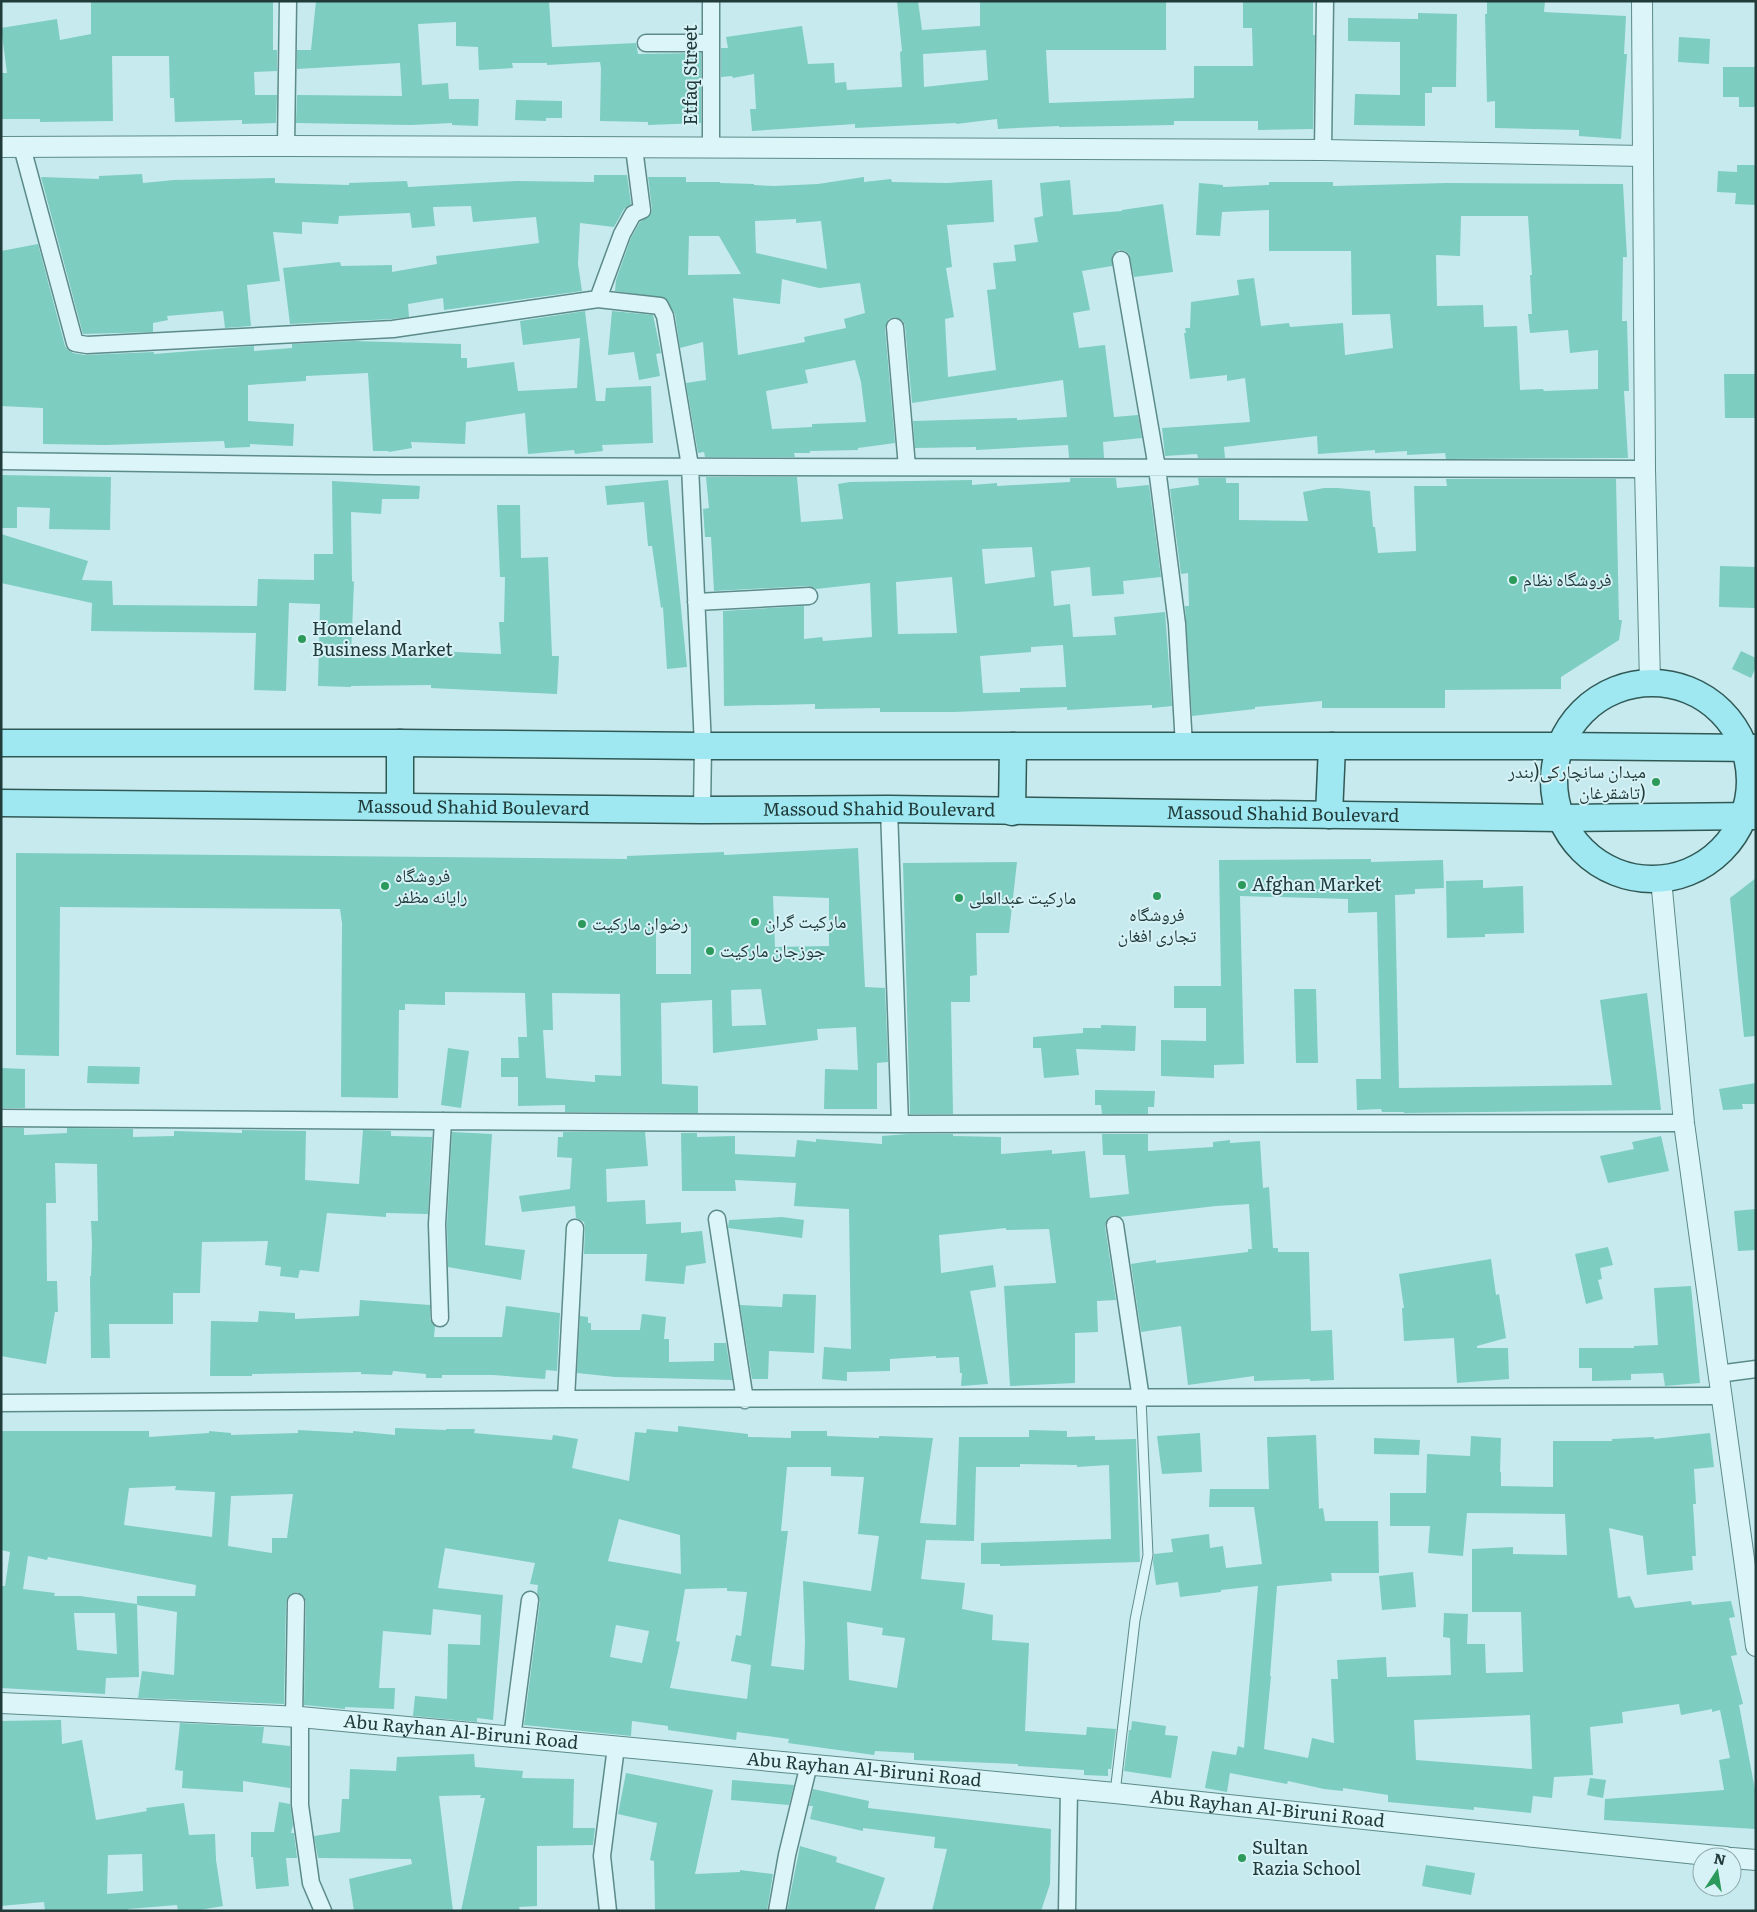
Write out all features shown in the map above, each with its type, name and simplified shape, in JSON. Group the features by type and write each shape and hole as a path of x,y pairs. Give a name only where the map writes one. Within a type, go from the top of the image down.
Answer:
{"main road":[{"path":"1650,682 1681,686 1709,700 1731,721 1751,748 1750,816 1732,840 1712,860 1688,873 1661,879 1630,877 1600,865 1576,844 1560,818 1553,786 1553,770 1559,746 1573,720 1595,700 1621,687 1650,682"},
{"path":"1,743 400,742 703,746 1559,746 1751,748"},
{"path":"400,742 400,806"},
{"path":"1012,812 1013,746"},
{"path":"1329,814 1332,746"},
{"name":"Massoud Shahid Boulevard","path":"1,804 702,810 889,809 1560,818 1750,816"}],"street":[{"path":"286,146 288,1"},
{"name":"Etfaq Street","path":"711,1 711,148"},
{"path":"1323,150 1325,1"},
{"path":"1642,1 1645,469 1650,682"},
{"path":"646,43 711,44"},
{"path":"1,148 286,146 1323,150 1643,156"},
{"path":"22,147 75,343 87,345 393,329 598,299 660,306 666,316 690,466 703,746 702,810"},
{"path":"598,299 622,234 633,214 642,210 634,148"},
{"path":"1121,260 1157,468 1177,624 1184,746"},
{"path":"895,328 907,467"},
{"path":"1,461 375,466 1645,469"},
{"path":"696,602 809,596"},
{"path":"889,809 900,1124"},
{"path":"1661,879 1684,1123 1755,1642"},
{"path":"1,1118 900,1124 1684,1123"},
{"path":"440,1318 438,1224 443,1121"},
{"path":"717,1219 745,1400"},
{"path":"1115,1226 1141,1398"},
{"path":"566,1399 575,1228"},
{"path":"1718,1374 1756,1369"},
{"path":"1,1403 566,1399 1721,1396"},
{"path":"512,1738 530,1600"},
{"path":"296,1602 300,1805 311,1883 323,1911"},
{"name":"Abu Rayhan Al-Biruni Road","path":"1,1703 297,1717 1115,1793 1692,1853"},
{"path":"608,1911 602,1856 616,1747"},
{"path":"777,1911 787,1855 809,1764"},
{"path":"1067,1911 1069,1789"},
{"path":"1742,1859 1756,1860"}],"lane":[{"path":"1115,1793 1135,1620 1148,1555 1141,1398"}],"building":[{"path":"91,1 273,1 273,50 277,50 277,71 254,72 255,95 277,95 276,123 242,124 242,120 175,122 174,98 170,98 169,56 112,56 113,121 40,122 40,119 1,119 1,73 7,73 1,28 57,19 60,40 91,34"},
{"path":"316,1 549,1 552,47 636,43 638,54 701,53 701,123 648,125 648,122 600,121 600,62 547,65 547,63 512,63 513,68 479,70 478,47 456,46 456,22 418,24 422,85 448,83 449,99 479,99 478,126 452,125 452,123 411,125 296,123 297,95 402,96 400,63 297,69 297,50 311,50"},
{"path":"897,1 918,1 922,30 980,26 980,1 1166,1 1166,50 1046,50 1049,103 1194,98 1194,66 1253,66 1252,28 1243,28 1243,1 1313,1 1313,35 1315,35 1313,129 1258,130 1258,121 1174,121 1174,125 1059,126 998,129 997,119 956,124 855,128 855,124 752,131 750,109 756,109 754,74 733,78 732,76 721,77 721,48 728,48 726,37 802,26 808,64 834,63 835,83 846,82 847,90 902,87 900,52 902,51","holes":["986,50 988,80 924,87 923,54"]},
{"path":"1487,1 1545,1 1544,12 1626,16 1624,54 1627,54 1621,139 1579,136 1579,130 1495,128 1495,101 1487,102 1485,14 1487,14"},
{"path":"1418,13 1457,14 1456,87 1432,87 1432,93 1425,93 1425,126 1354,125 1355,94 1400,95 1400,42 1348,41 1348,18 1418,19"},
{"path":"1679,37 1710,39 1709,64 1678,62"},
{"path":"1723,67 1756,67 1756,107 1739,107 1739,97 1723,97"},
{"path":"516,100 562,101 562,118 546,118 546,121 515,120"},
{"path":"1737,165 1756,165 1756,205 1735,204 1736,193 1717,192 1718,171 1737,172"},
{"path":"142,174 143,183 174,180 275,178 275,183 349,185 349,183 407,181 408,187 516,181 594,182 594,175 627,175 631,204 624,209 614,227 580,223 578,264 582,291 444,310 443,298 408,304 409,317 290,324 283,268 340,262 341,266 392,265 392,272 437,264 436,256 539,243 536,217 473,222 471,206 433,207 435,226 412,228 410,213 339,216 338,224 302,222 302,234 273,232 280,281 247,285 251,326 225,328 223,311 167,316 168,320 153,323 153,332 83,334 41,177 99,179 99,176"},
{"path":"648,177 686,177 686,182 720,182 774,186 818,184 864,177 864,182 891,179 892,182 947,183 992,180 994,222 947,225 952,267 946,268 954,317 945,319 948,377 996,370 987,290 996,289 993,263 1016,261 1014,245 1038,242 1034,218 1043,216 1040,183 1070,180 1073,215 1122,211 1163,204 1173,272 1134,277 1129,254 1119,250 1112,256 1112,266 1082,271 1090,310 1073,313 1079,348 1105,345 1114,417 1138,415 1142,438 1103,442 1104,458 1069,458 1068,445 976,450 976,447 915,448 913,421 1017,418 1017,420 1067,417 1063,380 912,403 905,326 903,321 895,317 889,319 885,328 895,443 858,448 858,450 794,453 795,457 705,457 704,452 698,453 686,383 706,380 703,342 680,348 675,314 665,298 615,291 616,280 631,238 640,222 651,214","holes":["796,219 796,223 821,221 827,269 756,253 755,221","689,236 719,236 741,274 688,275","782,279 819,288 860,283 865,313 844,319 846,328 804,337 805,342 738,355 733,298 780,304","855,360 861,382 866,422 812,424 812,427 772,429 766,391 808,383 805,370"]},
{"path":"1269,182 1333,182 1333,186 1447,183 1623,184 1627,257 1623,257 1622,321 1627,321 1629,391 1624,391 1628,458 1446,459 1445,453 1407,455 1407,451 1375,453 1375,450 1318,454 1317,436 1224,447 1225,458 1198,458 1197,454 1165,456 1162,428 1250,422 1245,378 1227,381 1227,375 1190,379 1184,333 1186,333 1185,328 1190,328 1191,302 1239,295 1237,280 1254,278 1261,326 1289,323 1290,327 1343,323 1345,355 1393,348 1390,314 1352,315 1351,251 1269,251 1269,210 1222,212 1220,236 1196,235 1199,183 1223,185 1223,187 1269,185","holes":["1461,216 1528,216 1532,275 1530,275 1532,314 1528,314 1530,333 1568,330 1570,353 1598,350 1598,389 1520,390 1517,326 1484,327 1483,305 1437,306 1436,255 1460,256"]},
{"path":"38,244 65,346 73,353 85,355 154,352 154,354 254,346 254,351 292,348 292,344 353,341 461,344 461,358 467,358 467,368 514,362 518,391 577,388 580,338 523,345 520,321 585,311 596,401 605,401 606,388 651,386 653,443 602,445 603,451 575,454 574,450 528,454 525,413 466,422 465,444 411,442 412,448 389,452 373,451 368,373 306,376 306,381 248,385 248,421 294,424 293,446 250,444 250,447 225,448 224,441 106,445 43,444 43,408 1,406 1,251"},
{"path":"612,311 653,315 661,353 656,354 660,376 639,380 634,352 608,355"},
{"path":"1724,374 1756,374 1756,418 1725,418"},
{"path":"1,475 111,477 110,530 49,529 50,508 17,507 17,528 1,528"},
{"path":"706,477 797,477 801,522 843,519 838,484 850,482 972,480 972,485 997,483 997,486 1070,482 1070,478 1116,478 1117,488 1149,485 1161,577 1123,581 1124,594 1092,596 1090,567 1051,571 1054,606 1070,604 1073,637 1116,635 1114,617 1165,612 1172,706 1152,708 1152,705 1067,710 1067,707 954,712 880,712 880,708 815,709 815,704 724,706 723,611 804,606 804,639 822,637 823,641 872,637 870,583 816,589 808,586 714,591 711,537 705,537 703,509 709,508","holes":["1032,547 1035,577 985,584 982,549","952,577 957,633 898,634 896,582","1063,645 1066,687 1020,688 1020,692 983,693 980,656 1031,652 1031,647"]},
{"path":"1198,478 1226,478 1226,483 1239,483 1239,520 1308,521 1303,492 1324,488 1370,491 1373,527 1375,527 1378,553 1416,551 1414,486 1447,486 1446,479 1616,479 1619,620 1622,620 1619,640 1561,677 1561,689 1445,690 1445,708 1322,708 1322,701 1255,707 1255,709 1192,716 1185,606 1189,606 1188,573 1181,574 1170,489 1199,485"},
{"path":"668,480 687,667 667,669 663,607 661,608 652,546 648,546 644,502 607,505 605,486"},
{"path":"332,481 420,486 419,499 382,499 381,514 351,512 352,581 354,582 351,655 432,654 432,651 501,654 499,622 504,622 505,577 500,577 497,505 520,505 521,558 548,557 552,656 559,656 557,694 431,688 431,685 318,686 320,604 289,603 286,691 254,690 256,633 91,631 92,603 1,583 1,534 88,561 82,580 112,581 113,605 257,606 258,579 314,580 314,554 333,554"},
{"path":"1720,566 1756,567 1756,608 1719,607"},
{"path":"1741,651 1756,658 1756,667 1751,678 1732,669"},
{"path":"858,848 865,987 885,988 888,1062 877,1063 877,1109 824,1109 825,1069 858,1070 856,1027 817,1029 818,1040 713,1053 712,1000 661,1003 662,1084 698,1086 698,1113 565,1112 565,1105 518,1106 518,1077 501,1077 501,1058 519,1058 518,1037 527,1037 525,993 445,992 445,1005 405,1004 405,1010 399,1010 398,1098 341,1097 342,923 340,909 60,907 59,1056 16,1055 16,853 627,859 627,856 724,852 724,855","holes":["773,896 829,898 829,946 775,947","691,927 691,974 656,974 656,928","761,989 766,1025 732,1026 731,990","552,993 620,994 621,1076 595,1075 595,1082 546,1078 543,1030 553,1030"]},
{"path":"1371,859 1371,862 1443,860 1444,888 1415,889 1415,894 1395,895 1399,1088 1612,1085 1600,1000 1647,993 1661,1110 1404,1113 1382,1112 1381,1109 1357,1110 1356,1079 1381,1079 1377,912 1348,913 1348,899 1240,896 1244,1064 1214,1065 1214,1078 1161,1076 1161,1040 1206,1041 1206,1008 1174,1008 1174,986 1221,986 1219,860"},
{"path":"1017,862 1009,933 976,933 977,975 970,976 970,1002 951,1002 953,1114 910,1114 903,863"},
{"path":"1756,878 1756,1036 1744,1037 1730,898"},
{"path":"1483,880 1483,888 1523,886 1524,933 1485,934 1485,937 1447,938 1446,881"},
{"path":"1294,989 1316,989 1318,1063 1296,1063"},
{"path":"1101,1025 1136,1026 1135,1051 1076,1049 1079,1075 1044,1078 1041,1048 1033,1048 1033,1037 1083,1033 1083,1028 1101,1028"},
{"path":"448,1048 469,1051 461,1108 441,1105"},
{"path":"88,1066 140,1067 139,1084 87,1083"},
{"path":"1,1068 25,1069 25,1108 1,1108"},
{"path":"1756,1083 1756,1104 1742,1104 1743,1109 1723,1110 1719,1089"},
{"path":"1095,1090 1155,1091 1154,1107 1148,1107 1148,1114 1102,1114 1101,1105 1095,1105"},
{"path":"1,1128 24,1128 24,1135 67,1133 67,1128 133,1129 133,1137 174,1136 174,1131 242,1133 242,1130 306,1131 305,1180 359,1184 363,1130 391,1131 391,1136 432,1137 428,1214 386,1213 386,1217 327,1213 319,1272 300,1270 298,1278 280,1276 281,1267 265,1265 268,1241 202,1242 200,1293 173,1293 173,1324 109,1324 110,1358 91,1358 91,1221 98,1221 97,1164 55,1163 56,1203 46,1203 47,1281 57,1281 58,1312 55,1312 46,1364 1,1356"},
{"path":"452,1132 492,1134 485,1245 525,1250 521,1280 448,1267 447,1224"},
{"path":"563,1132 645,1132 648,1166 606,1169 607,1202 645,1200 646,1224 681,1222 681,1233 702,1231 706,1263 686,1266 684,1284 645,1281 647,1254 584,1254 584,1222 576,1218 575,1206 522,1212 519,1196 570,1189 572,1158 557,1157 558,1137 563,1137"},
{"path":"681,1133 697,1133 697,1137 735,1136 735,1154 795,1157 797,1140 816,1142 816,1139 882,1144 882,1136 908,1134 1001,1137 1001,1154 1052,1150 1052,1154 1085,1151 1090,1198 1129,1194 1125,1155 1103,1155 1102,1134 1148,1134 1148,1151 1213,1147 1213,1142 1230,1140 1230,1143 1260,1141 1263,1188 1269,1187 1273,1248 1278,1248 1278,1252 1309,1252 1311,1331 1332,1330 1334,1380 1254,1381 1254,1376 1188,1385 1181,1326 1141,1332 1131,1264 1156,1260 1156,1263 1248,1252 1248,1249 1252,1249 1249,1204 1120,1217 1114,1215 1108,1218 1105,1226 1116,1300 1097,1301 1098,1332 1075,1333 1075,1383 1010,1386 1004,1286 1056,1283 1049,1229 1006,1230 1006,1228 939,1235 941,1273 993,1265 996,1287 970,1291 988,1384 961,1386 962,1373 960,1373 959,1357 936,1358 936,1356 890,1359 890,1371 847,1372 847,1381 822,1379 824,1347 851,1349 849,1209 794,1206 796,1183 735,1180 736,1191 682,1191"},
{"path":"1661,1136 1669,1171 1608,1183 1600,1156 1634,1149 1632,1142"},
{"path":"1756,1209 1756,1250 1738,1251 1734,1211"},
{"path":"782,1217 804,1220 802,1238 728,1228 729,1220"},
{"path":"1608,1247 1613,1265 1600,1268 1602,1279 1598,1280 1603,1299 1586,1304 1575,1254"},
{"path":"1491,1259 1496,1295 1499,1294 1506,1338 1477,1346 1477,1348 1508,1348 1509,1379 1457,1383 1454,1338 1404,1341 1402,1308 1404,1308 1399,1274"},
{"path":"1691,1286 1700,1383 1665,1386 1663,1373 1631,1374 1631,1380 1592,1381 1592,1368 1579,1368 1579,1348 1634,1348 1634,1346 1658,1345 1654,1288"},
{"path":"783,1294 816,1295 814,1353 769,1351 768,1379 752,1379 740,1305 782,1307"},
{"path":"360,1300 430,1305 430,1319 435,1326 434,1337 502,1337 506,1306 560,1313 557,1371 546,1370 545,1379 493,1375 442,1375 442,1378 426,1378 426,1374 393,1371 392,1375 361,1374 361,1372 210,1376 211,1321 258,1322 259,1311 295,1313 295,1319 359,1316"},
{"path":"642,1314 666,1317 664,1339 669,1339 669,1362 714,1361 714,1343 726,1343 732,1380 615,1377 577,1373 580,1316 588,1317 588,1323 591,1323 591,1330 640,1330"},
{"path":"678,1426 748,1434 748,1437 791,1438 791,1431 827,1431 827,1436 933,1438 920,1523 956,1525 959,1437 1029,1437 1029,1430 1067,1431 1067,1437 1095,1436 1095,1440 1136,1439 1140,1562 1000,1566 1000,1564 981,1564 981,1543 1111,1539 1109,1465 1077,1467 1077,1465 1020,1464 1020,1467 976,1467 974,1541 926,1540 921,1579 965,1583 962,1609 993,1615 992,1640 1029,1643 1025,1731 1086,1735 1087,1727 1116,1729 1111,1769 1108,1769 1108,1776 1084,1775 1084,1770 1018,1766 1018,1764 914,1760 914,1753 875,1751 874,1755 788,1743 789,1739 737,1732 736,1740 668,1730 668,1726 632,1721 631,1736 524,1725 540,1601 537,1593 538,1585 530,1584 535,1563 445,1548 438,1588 503,1595 493,1720 477,1718 477,1722 413,1716 415,1696 447,1699 448,1644 480,1645 481,1615 433,1609 431,1635 383,1631 379,1688 395,1688 394,1709 345,1707 345,1709 304,1705 306,1602 304,1597 297,1592 291,1594 286,1602 284,1704 138,1698 142,1671 174,1675 177,1612 137,1605 139,1677 106,1678 105,1694 1,1688 1,1586 5,1586 10,1552 1,1550 1,1431 149,1431 149,1437 209,1433 209,1431 231,1433 231,1435 298,1433 298,1430 353,1433 353,1431 395,1435 395,1428 475,1429 474,1433 552,1440 553,1435 578,1439 572,1468 629,1481 635,1432 646,1433 647,1429 678,1432","holes":["787,1467 831,1467 831,1476 864,1477 858,1534 879,1536 871,1591 803,1581 804,1670 771,1666 788,1531 781,1531","176,1486 175,1490 215,1492 212,1537 124,1525 129,1488","293,1494 287,1538 272,1538 272,1553 228,1546 231,1496","619,1519 680,1535 681,1574 608,1561","28,1556 47,1560 48,1557 196,1585 195,1596 137,1596 137,1604 80,1596 54,1596 55,1593 23,1589","727,1588 727,1591 747,1592 741,1636 736,1635 731,1661 751,1665 747,1699 670,1688 680,1642 676,1641 685,1589","74,1613 115,1613 117,1654 77,1650","847,1622 883,1628 882,1635 905,1638 897,1688 849,1680","616,1625 649,1631 642,1663 610,1657"]},
{"path":"1200,1433 1202,1472 1162,1474 1157,1436"},
{"path":"1710,1433 1714,1467 1694,1469 1696,1504 1693,1504 1696,1556 1692,1556 1693,1570 1647,1575 1643,1536 1609,1528 1618,1598 1630,1596 1635,1608 1691,1601 1692,1605 1731,1601 1735,1617 1729,1618 1737,1655 1731,1656 1743,1704 1739,1705 1756,1795 1756,1829 1604,1820 1605,1799 1724,1790 1719,1760 1730,1758 1720,1710 1712,1712 1712,1709 1681,1715 1679,1704 1622,1712 1623,1723 1590,1727 1593,1775 1554,1777 1552,1798 1533,1796 1531,1813 1474,1807 1474,1810 1388,1802 1388,1795 1343,1788 1343,1791 1324,1789 1288,1781 1287,1784 1230,1773 1227,1792 1205,1788 1212,1751 1236,1755 1238,1746 1244,1748 1258,1586 1180,1597 1178,1582 1156,1585 1153,1562 1154,1554 1173,1552 1171,1539 1209,1534 1210,1548 1223,1546 1226,1568 1262,1564 1254,1507 1209,1507 1210,1489 1269,1489 1267,1437 1316,1435 1319,1509 1323,1508 1325,1521 1378,1521 1379,1573 1331,1573 1332,1581 1277,1586 1264,1749 1308,1758 1312,1738 1334,1743 1331,1679 1338,1679 1337,1660 1386,1657 1387,1677 1451,1675 1450,1638 1443,1637 1444,1613 1468,1614 1467,1644 1485,1644 1486,1673 1523,1672 1521,1612 1472,1612 1472,1549 1513,1547 1513,1554 1567,1555 1565,1514 1467,1513 1463,1556 1428,1553 1430,1526 1390,1526 1390,1493 1426,1493 1427,1454 1470,1456 1471,1436 1501,1438 1501,1486 1553,1487 1553,1441 1612,1441 1612,1439 1654,1437 1654,1439","holes":["1530,1715 1532,1769 1416,1760 1414,1720"]},
{"path":"1374,1438 1420,1440 1419,1455 1374,1454"},
{"path":"1413,1572 1416,1607 1382,1610 1379,1576"},
{"path":"61,1720 62,1744 82,1740 96,1820 147,1811 146,1808 184,1803 189,1835 215,1834 216,1860 223,1906 193,1911 178,1911 177,1905 128,1909 128,1911 45,1911 44,1902 1,1906 1,1721","holes":["142,1854 143,1891 107,1894 108,1855"]},
{"path":"1132,1721 1166,1726 1165,1735 1178,1736 1171,1778 1124,1771 1129,1730 1131,1730"},
{"path":"180,1723 264,1727 262,1743 290,1746 290,1788 243,1781 243,1792 182,1788 183,1771 175,1770"},
{"path":"474,1754 475,1767 523,1771 522,1778 574,1779 573,1828 595,1828 593,1845 537,1846 537,1906 519,1907 520,1911 461,1911 485,1798 480,1798 481,1795 439,1796 453,1911 354,1911 349,1879 412,1864 411,1859 318,1858 314,1836 340,1832 342,1799 349,1799 350,1769 396,1771 397,1757"},
{"path":"626,1773 713,1790 695,1874 740,1872 740,1870 773,1874 767,1911 655,1911 654,1861 650,1860 657,1823 618,1814"},
{"path":"1590,1778 1606,1780 1603,1798 1587,1795"},
{"path":"732,1780 794,1785 789,1805 731,1800"},
{"path":"813,1789 869,1801 868,1808 1051,1829 1050,1884 1041,1911 932,1911 947,1849 934,1848 935,1837 863,1828 863,1831 810,1819 813,1806 809,1806"},
{"path":"279,1802 290,1804 293,1825 291,1833 294,1833 297,1858 286,1858 289,1886 256,1889 253,1857 251,1857 251,1832 274,1832"},
{"path":"800,1846 837,1857 836,1862 885,1878 874,1911 787,1911"},
{"path":"1426,1865 1475,1873 1471,1895 1422,1886"}],"place":[{"name":"فروشگاه نظام","path":"1513,580"},
{"name":"Homeland Business Market","path":"302,639"},
{"name":"میدان سانچارکی(بندر تاشقرغان)","path":"1656,782"},
{"name":"Afghan Market","path":"1242,885"},
{"name":"فروشگاه رایانه مظفر","path":"385,886"},
{"name":"فروشگاه تجاری افغان","path":"1157,896"},
{"name":"مارکیت عبدالعلی","path":"959,898"},
{"name":"مارکیت گران","path":"755,922"},
{"name":"رضوان مارکیت","path":"582,924"},
{"name":"جوزجان مارکیت","path":"710,951"},
{"name":"Sultan Razia School","path":"1242,1858"}]}
